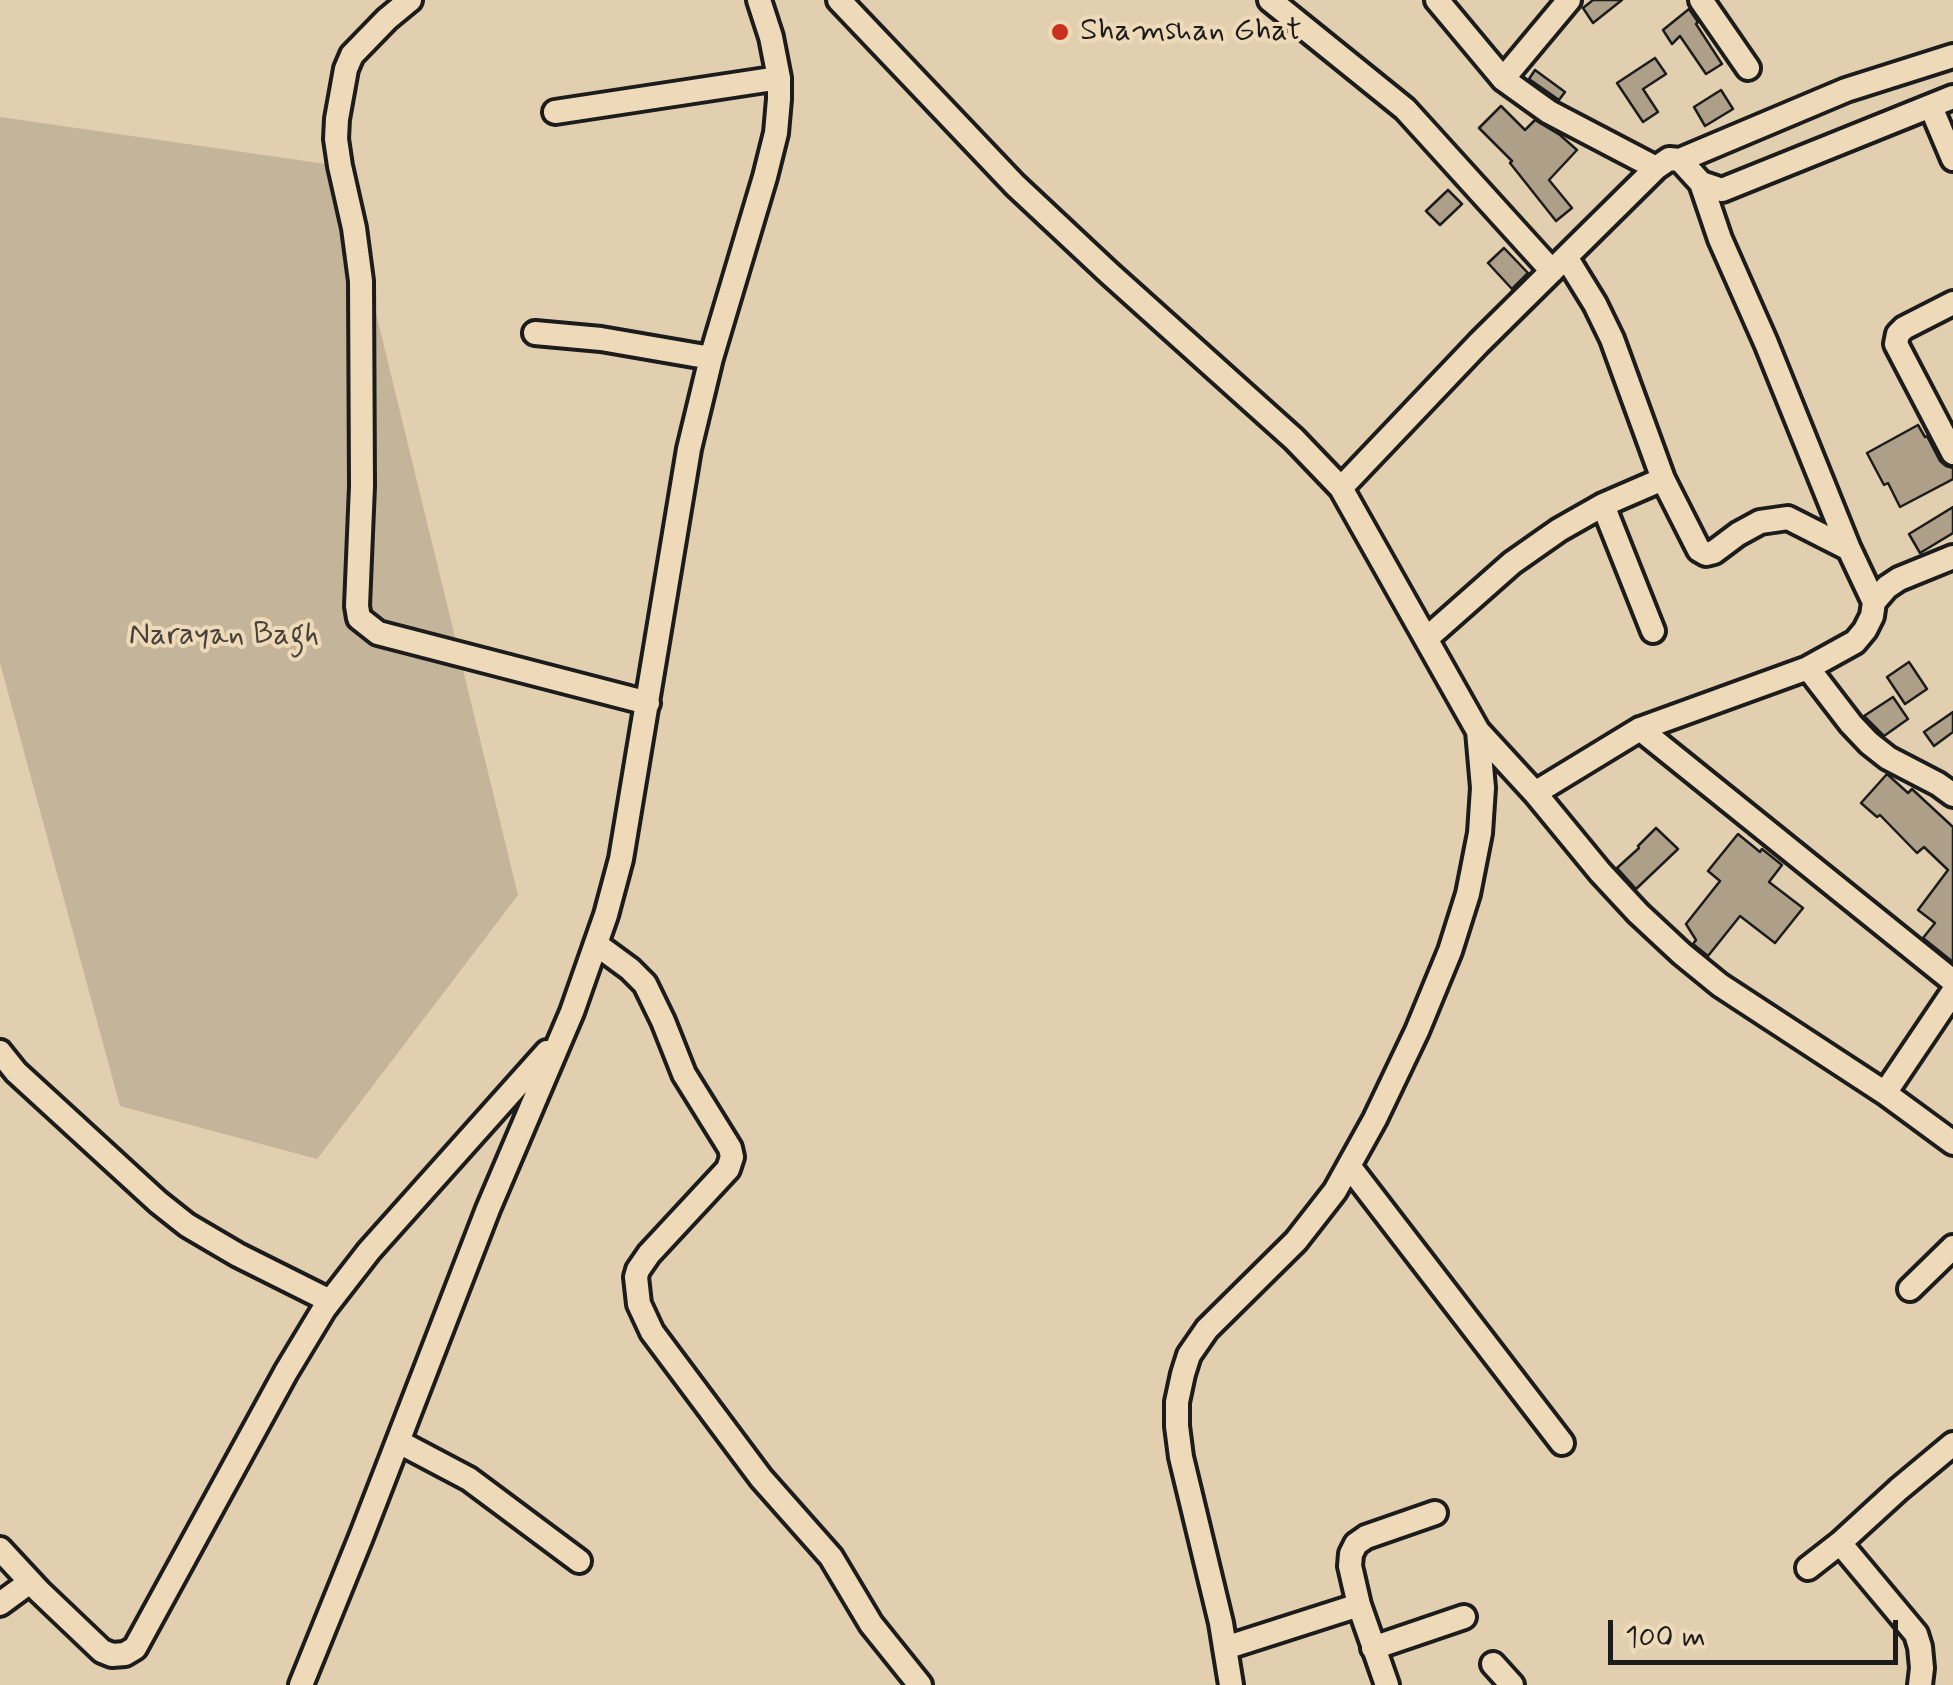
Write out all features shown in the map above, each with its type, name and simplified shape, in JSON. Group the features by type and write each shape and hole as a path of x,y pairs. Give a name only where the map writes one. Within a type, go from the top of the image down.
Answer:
{"street":[{"path":"410,0 386,18 352,55 337,120 336,139 354,228 360,282 360,618 378,633 648,703"},
{"path":"301,1685 488,1209 562,1034 596,944 621,860 681,490 712,358 776,132 778,78 760,0"},
{"path":"839,0 1015,185 1294,439 1341,488 1478,731 1600,872 1682,954 1720,985 1885,1093 1953,1143"},
{"path":"1270,0 1406,109 1595,304 1612,339 1663,479 1699,550 1706,554 1714,552 1760,522 1778,518 1788,518 1849,549"},
{"path":"1437,0 1503,79 1549,112 1656,168"},
{"path":"1503,79 1570,0"},
{"path":"1702,0 1748,68"},
{"path":"1341,488 1656,168 1669,159 1680,160 1846,90 1953,56"},
{"path":"555,112 778,78"},
{"path":"1701,184 1722,190 1953,97"},
{"path":"1930,107 1953,159"},
{"path":"1680,160 1701,184 1720,239 1874,602"},
{"path":"1953,302 1904,328 1896,344 1953,453"},
{"path":"535,333 601,338 712,358"},
{"path":"1426,639 1512,563 1559,530 1663,479"},
{"path":"1604,505 1653,630"},
{"path":"1534,793 1640,729 1808,668 1855,642 1865,630 1880,593 1899,579 1953,558"},
{"path":"1808,668 1870,743 1953,796"},
{"path":"1640,729 1953,981"},
{"path":"1231,1685 1181,1457 1177,1402 1183,1374 1189,1354 1207,1329 1296,1241 1335,1191 1375,1120 1417,1031 1450,951 1468,894 1480,833 1483,788 1478,731"},
{"path":"596,944 645,984 690,1086 732,1157 728,1169 638,1270 639,1304 652,1332 761,1478 831,1557 871,1624 920,1685"},
{"path":"1885,1093 1953,992"},
{"path":"0,1549 102,1651 112,1656 135,1648 286,1372 330,1301 444,1165 562,1034"},
{"path":"0,1052 16,1072 187,1225 330,1301"},
{"path":"1349,1166 1562,1443"},
{"path":"1910,1289 1953,1246"},
{"path":"399,1442 469,1479 579,1561"},
{"path":"1808,1568 1953,1444"},
{"path":"1386,1685 1359,1604 1351,1554 1366,1537 1434,1513"},
{"path":"1840,1543 1916,1634 1922,1668 1920,1685"},
{"path":"0,1604 30,1582"},
{"path":"1225,1648 1359,1604"},
{"path":"1374,1648 1464,1618"},
{"path":"1492,1664 1512,1685"}],"green space":[{"name":"Narayan Bagh","path":"0,117 340,166 518,895 317,1159 120,1106 0,663"}],"building":[{"path":"1593,0 1622,0 1593,23 1583,8"},
{"path":"1689,9 1722,64 1706,74 1680,36 1672,44 1663,30"},
{"path":"1655,58 1666,74 1643,89 1658,112 1643,122 1617,83"},
{"path":"1535,70 1565,92 1559,100 1529,79"},
{"path":"1721,90 1733,109 1705,126 1694,107"},
{"path":"1501,106 1525,130 1535,120 1577,150 1549,180 1572,208 1556,221 1512,161 1479,128"},
{"path":"1448,190 1462,204 1440,225 1426,211"},
{"path":"1504,248 1528,273 1512,289 1488,263"},
{"path":"1918,425 1940,461 1953,468 1953,479 1900,507 1867,453"},
{"path":"1953,507 1953,533 1920,553 1909,534"},
{"path":"1909,662 1927,689 1905,704 1887,677"},
{"path":"1893,697 1908,719 1884,736 1864,716"},
{"path":"1953,712 1953,732 1934,746 1924,732"},
{"path":"1887,774 1908,793 1912,789 1953,827 1953,962 1923,938 1935,923 1918,910 1948,870 1924,847 1917,853 1880,815 1877,817 1861,803"},
{"path":"1656,828 1678,849 1636,889 1617,868"},
{"path":"1738,834 1782,865 1769,882 1803,908 1775,943 1740,916 1708,956 1693,944 1696,940 1686,924 1720,881 1708,871"}],"place":[{"name":"Shamshan Ghat","path":"1060,32"}]}
